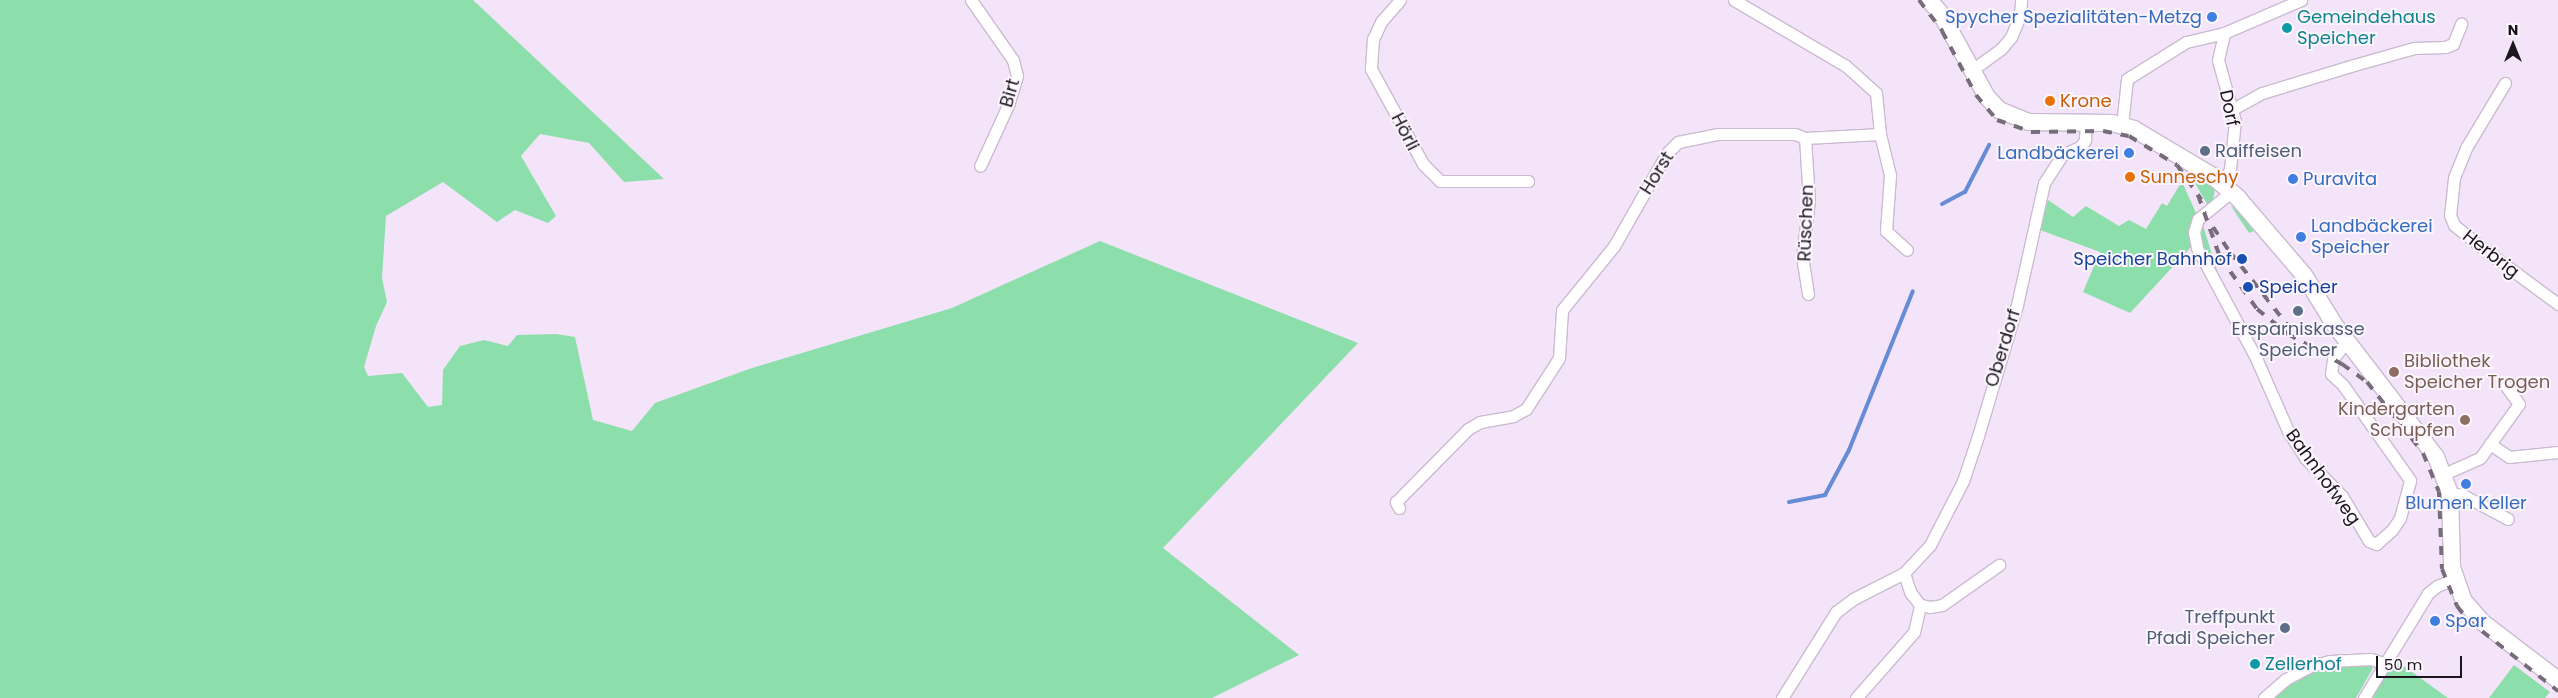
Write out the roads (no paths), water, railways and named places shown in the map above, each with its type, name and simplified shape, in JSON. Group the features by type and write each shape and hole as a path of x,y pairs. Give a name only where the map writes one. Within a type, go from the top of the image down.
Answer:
{"main road":[{"path":"1929,0 1987,96 2008,115 2040,124 2086,123 2122,125 2144,134 2227,188 2294,262 2320,305 2422,436 2444,474 2450,494 2454,579 2464,601 2482,622 2558,680"}],"street":[{"name":"Birt","path":"971,0 1013,60 1017,76 1009,103 980,166"},
{"name":"Hörli","path":"1400,0 1382,22 1373,39 1371,69 1423,164 1440,181 1528,181"},
{"path":"1734,0 1846,66 1876,94 1880,134 1890,174 1886,231 1908,250"},
{"path":"1972,70 1984,63 2011,37 2020,16 2021,0"},
{"path":"2122,125 2127,79 2186,42 2224,33 2283,4 2301,0"},
{"path":"2233,110 2262,92 2362,62 2414,48 2445,48 2453,44 2461,24"},
{"name":"Dorf","path":"2224,33 2218,60 2233,110 2235,133 2227,188"},
{"name":"Herbrig","path":"2505,83 2466,148 2454,178 2450,215 2454,225 2558,304"},
{"name":"Oberdorf","path":"1782,698 1836,612 1853,599 1904,573 1930,545 1963,481 2015,312 2044,183 2062,154 2080,147 2085,140 2086,123"},
{"name":"Horst","path":"1399,508 1396,502 1468,429 1480,422 1513,416 1526,409 1559,358 1562,310 1614,246 1667,153 1678,142 1718,134 1795,134 1805,138"},
{"path":"1805,138 1880,134"},
{"name":"Rüschen","path":"1805,138 1809,201 1802,257 1808,294"},
{"name":"Bahnhofweg","path":"2227,188 2196,222 2194,232 2198,252 2256,358 2288,431 2306,459 2342,496 2369,541 2376,544 2387,536 2400,518 2410,480 2343,385 2331,374 2333,359 2348,339"},
{"path":"2444,474 2480,458 2519,404 2504,383"},
{"path":"2490,444 2509,456 2558,452"},
{"path":"2450,494 2461,494 2508,519"},
{"path":"1920,605 1942,605 1999,565"},
{"path":"1904,573 1910,592 1920,605"},
{"path":"2364,698 2383,663 2429,592 2454,579"},
{"path":"1856,698 1914,632 1920,605"},
{"path":"2264,698 2286,679 2310,666 2330,660 2363,659 2383,663"}],"waterway":[{"path":"1942,204 1965,192 1989,145"},
{"path":"1789,502 1825,495 1849,450 1913,291"}],"railway":[{"path":"1919,0 1942,31 1976,95 1997,120 2031,132 2103,131 2129,136 2177,165 2201,199"},
{"path":"2198,195 2220,257 2257,309 2288,334 2342,364 2367,382 2423,453 2439,492 2442,569 2457,606 2468,620 2558,691"},
{"path":"2213,227 2230,252 2293,332"}],"place":[{"name":"Spycher Spezialitäten-Metzg","path":"2212,17"},
{"name":"Gemeindehaus Speicher","path":"2287,28"},
{"name":"Krone","path":"2050,101"},
{"name":"Raiffeisen","path":"2205,151"},
{"name":"Landbäckerei","path":"2129,153"},
{"name":"Sunneschy","path":"2130,177"},
{"name":"Puravita","path":"2293,179"},
{"name":"Landbäckerei Speicher","path":"2301,237"},
{"name":"Speicher Bahnhof","path":"2242,259"},
{"name":"Speicher","path":"2248,287"},
{"name":"Ersparniskasse Speicher","path":"2298,311"},
{"name":"Bibliothek Speicher Trogen","path":"2394,372"},
{"name":"Kindergarten Schupfen","path":"2465,420"},
{"name":"Blumen Keller","path":"2466,484"},
{"name":"Spar","path":"2435,621"},
{"name":"Treffpunkt Pfadi Speicher","path":"2285,628"},
{"name":"Zellerhof","path":"2255,664"}]}
